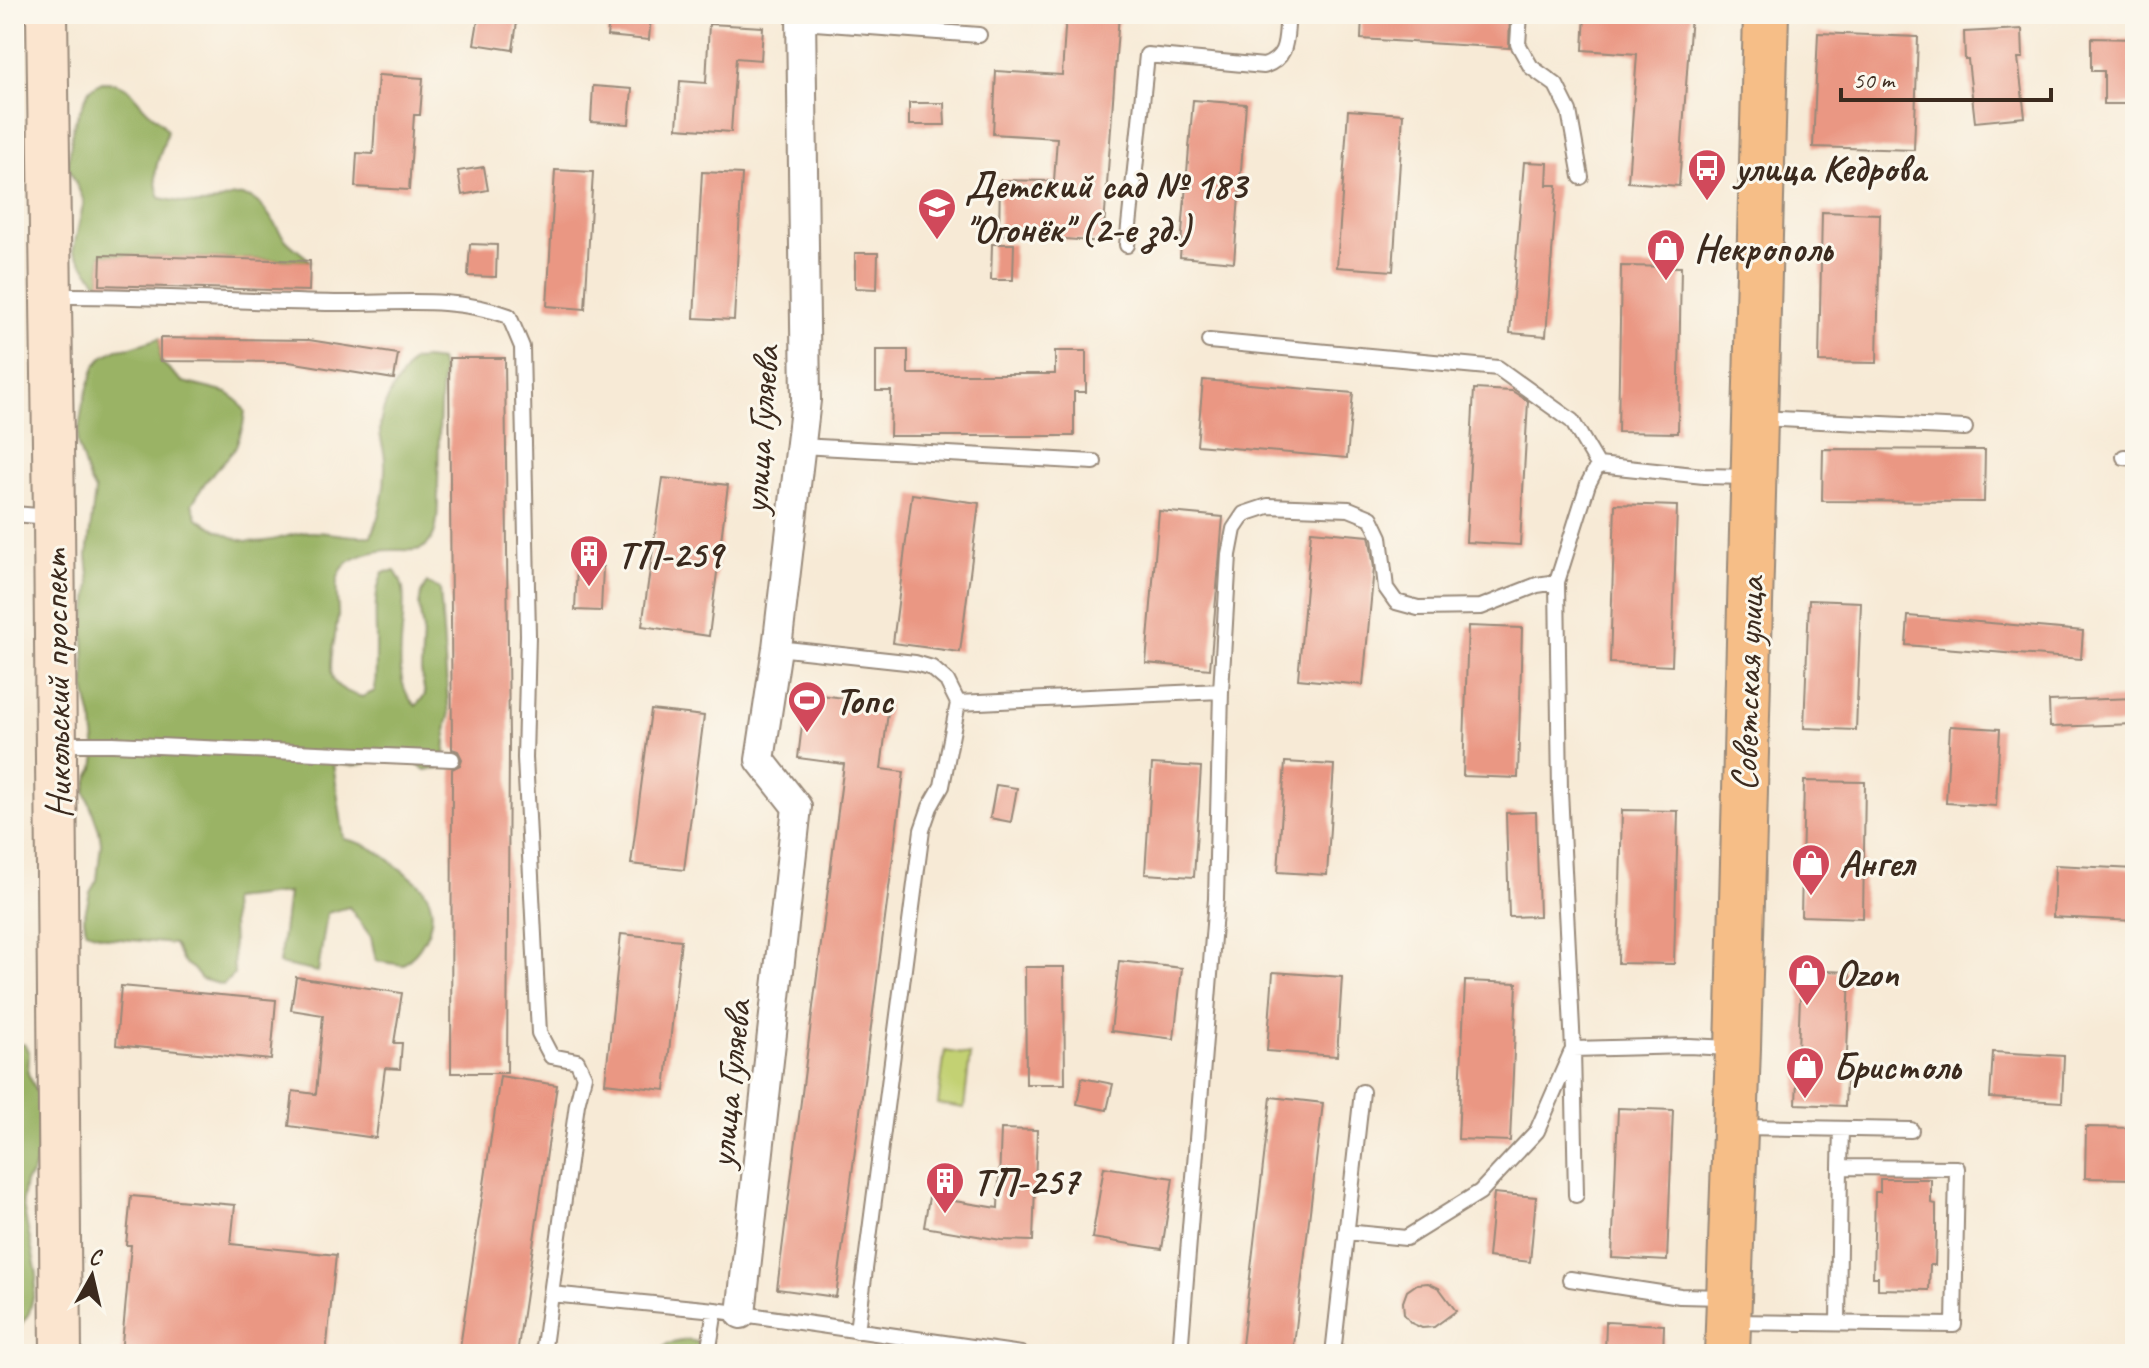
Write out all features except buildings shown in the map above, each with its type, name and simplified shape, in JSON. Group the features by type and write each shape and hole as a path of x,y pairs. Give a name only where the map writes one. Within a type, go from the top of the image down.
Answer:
{"main road":[{"name":"Никольский проспект","path":"47,14 61,1354"},
{"name":"Советская улица","path":"1728,1324 1766,14"}],"street":[{"name":"улица Гуляева","path":"728,1312 797,807 760,760 777,648 806,400 801,18"}],"lane":[{"path":"1127,245 1147,55 1264,66 1276,62 1284,52 1288,14"},
{"path":"1520,14 1518,44 1531,67 1556,85 1563,98 1569,111 1581,177"},
{"path":"801,18 979,35"},
{"path":"51,296 118,295 335,303 450,302 484,306 509,316 522,347 528,635 517,758 539,1033 551,1056 577,1061 584,1076 577,1104 543,1354"},
{"path":"1209,341 1498,368 1572,421 1598,465"},
{"path":"1755,418 1965,428"},
{"path":"800,446 1094,462"},
{"path":"1598,465 1704,476 1753,477"},
{"path":"1576,1195 1573,1049 1560,791 1557,582 1588,484 1598,465"},
{"path":"1180,1354 1216,899 1221,691 1229,555 1234,529 1244,514 1268,506 1349,509 1371,518 1380,537 1386,588 1396,602 1418,608 1481,607 1537,585 1557,582"},
{"path":"14,514 54,517"},
{"path":"777,648 915,663 932,668 947,681 958,703 942,786 922,830 857,1331"},
{"path":"958,703 1221,691"},
{"path":"56,744 452,759"},
{"path":"1573,1049 1738,1048"},
{"path":"1346,1232 1406,1238 1480,1192 1537,1131 1573,1049"},
{"path":"1333,1354 1362,1092"},
{"path":"1735,1127 1911,1130"},
{"path":"1838,1323 1841,1129"},
{"path":"1570,1279 1680,1296 1728,1324 1954,1325 1957,1168 1840,1167"},
{"path":"551,1294 728,1312 1021,1354"},
{"name":"улица Гуляева","path":"708,1354 728,1312"}],"green space":[{"path":"102,82 125,87 167,131 156,170 160,198 198,204 236,196 253,199 266,211 286,240 310,261 101,255 100,285 73,251 84,201 68,166 73,127 89,90"},
{"path":"160,338 160,361 183,382 227,393 245,411 235,449 206,481 192,504 197,518 213,528 238,539 256,542 309,532 371,536 384,489 385,457 380,430 386,402 412,361 440,361 443,374 439,416 438,510 434,534 421,548 372,553 357,557 342,569 337,586 338,617 331,664 335,683 345,691 362,697 375,691 378,589 383,572 395,571 403,589 404,603 400,651 402,682 416,706 425,695 421,671 421,593 427,583 440,589 449,717 445,755 439,769 425,770 414,761 379,756 357,765 333,763 344,839 380,853 418,883 429,898 429,930 418,949 403,965 376,961 371,937 349,907 327,913 318,972 279,964 288,893 231,899 234,974 223,985 201,979 183,962 174,944 109,938 86,931 84,918 90,892 97,880 101,843 85,791 96,755 85,689 84,635 90,584 87,556 95,491 77,442 83,403 95,366 104,356 117,349"},
{"path":"24,1044 29,1053 28,1074 42,1101 42,1143 32,1174 25,1182 22,1201 37,1274 29,1313 14,1330 14,1046"},
{"path":"945,1051 970,1055 964,1108 938,1104"},
{"path":"687,1340 698,1342 704,1354 657,1354 667,1344"}],"place":[{"name":"улица Кедрова","path":"1707,202"},
{"name":"Детский сад № 183 \"Огонёк\" (2-е зд.)","path":"937,241"},
{"name":"Некрополь","path":"1666,282"},
{"name":"ТП-259","path":"589,588"},
{"name":"Топс","path":"807,734"},
{"name":"Ангел","path":"1811,897"},
{"name":"Ozon","path":"1807,1007"},
{"name":"Бристоль","path":"1805,1100"},
{"name":"ТП-257","path":"945,1215"}]}
